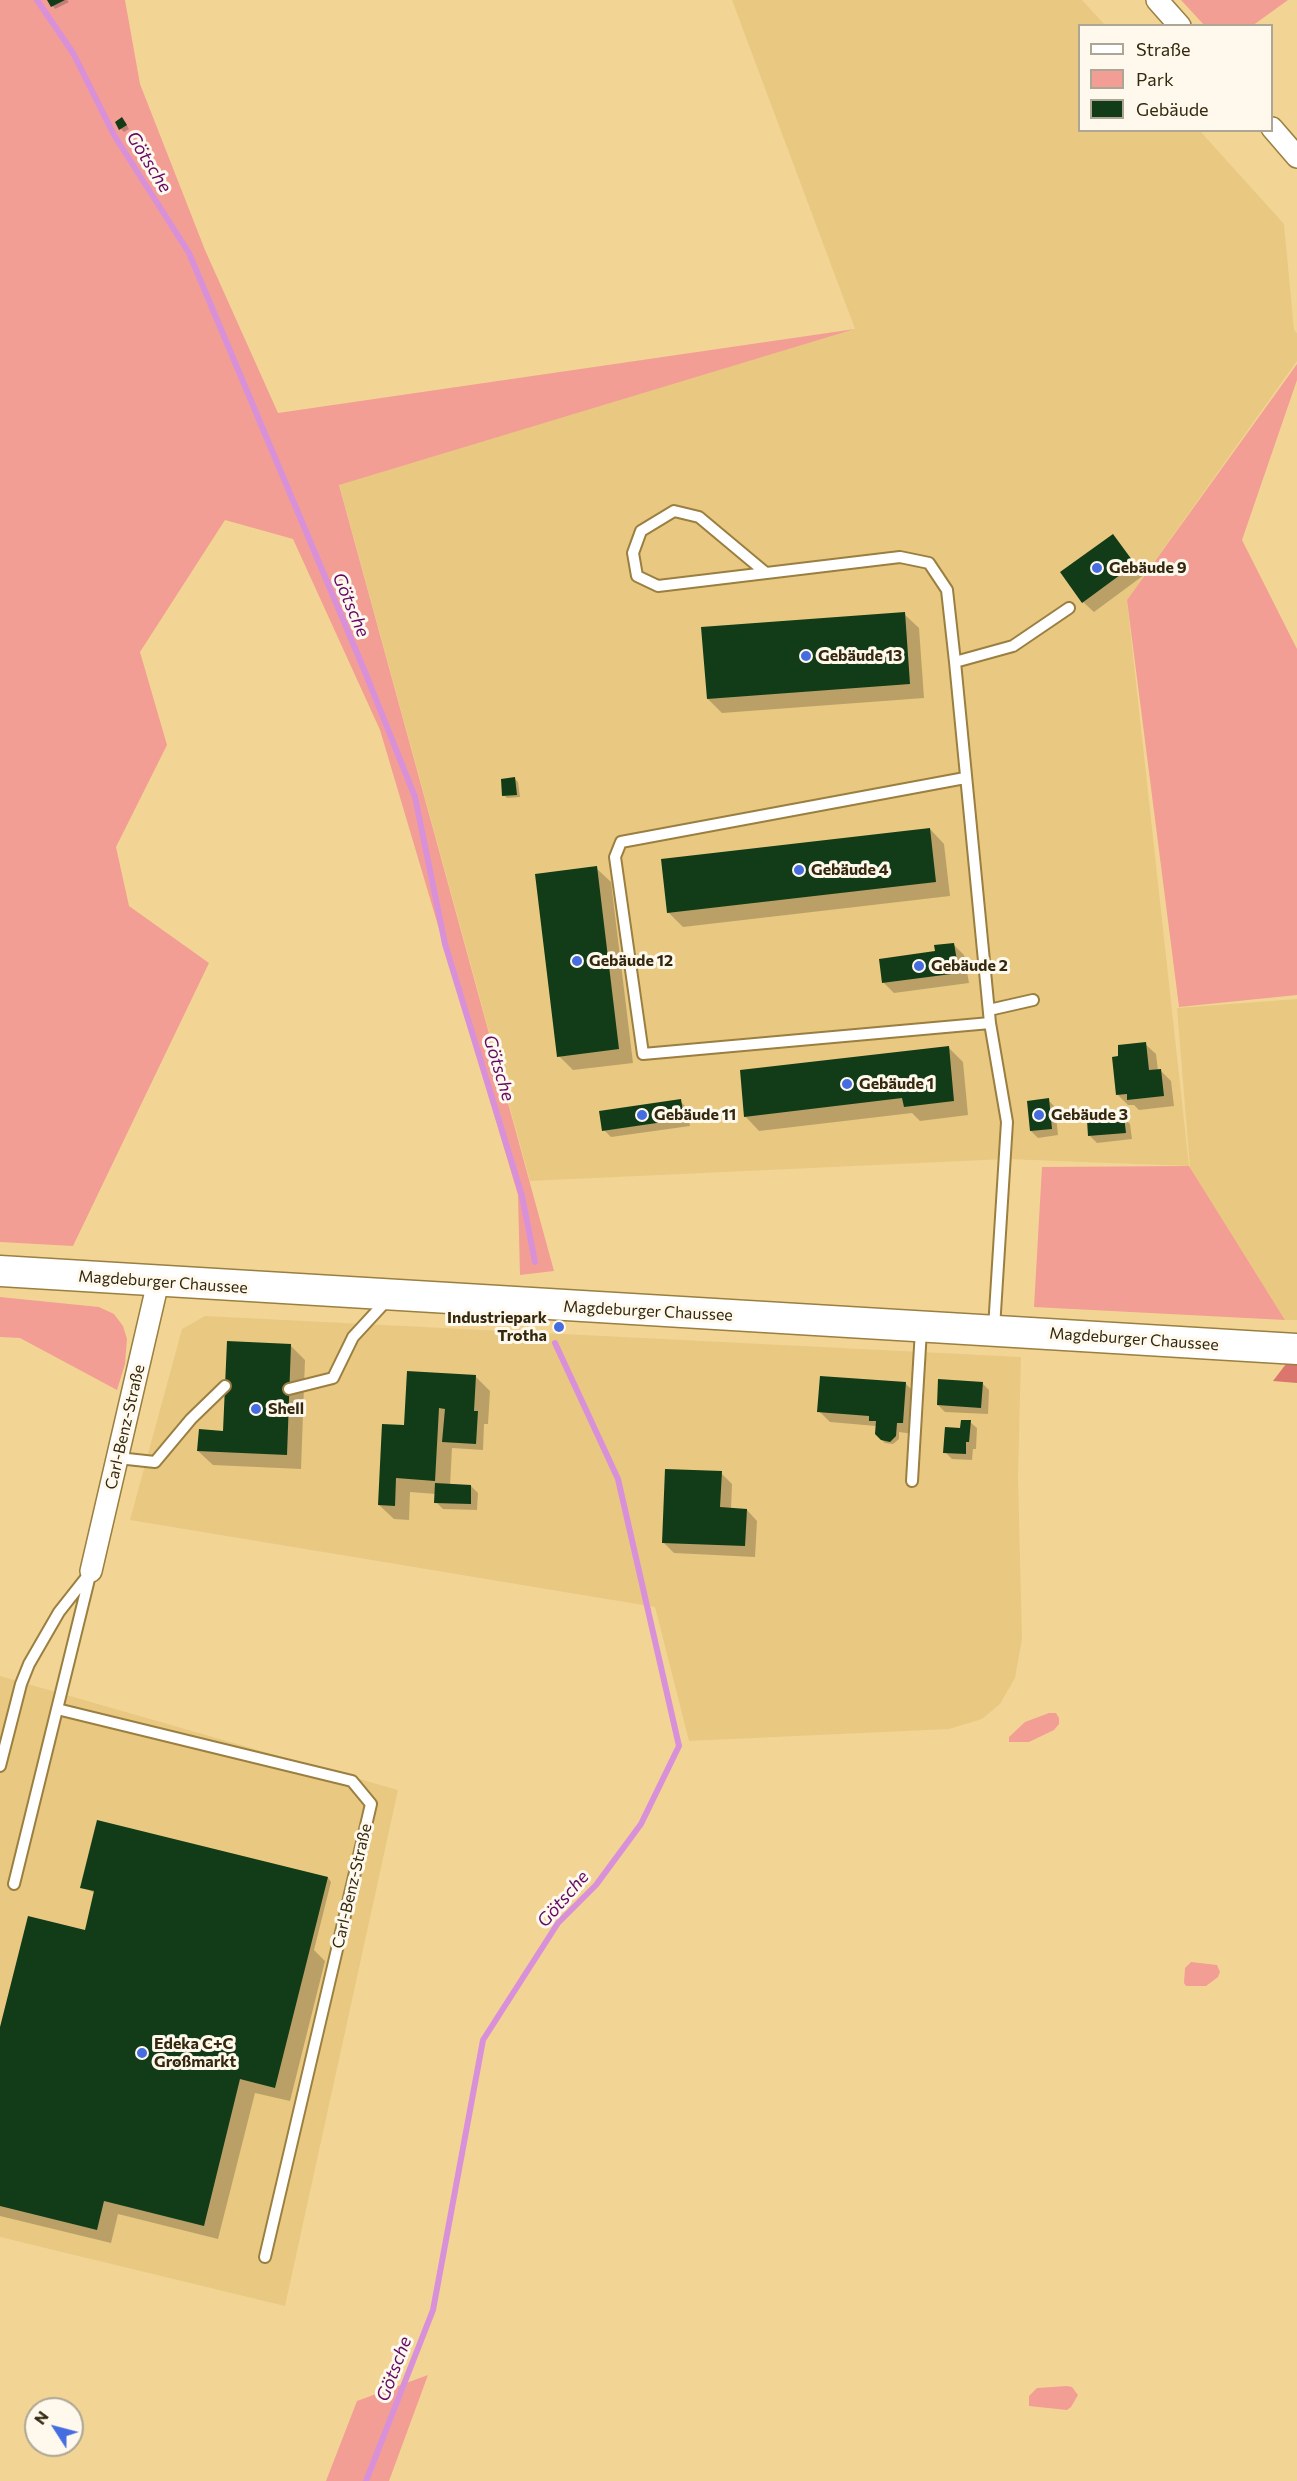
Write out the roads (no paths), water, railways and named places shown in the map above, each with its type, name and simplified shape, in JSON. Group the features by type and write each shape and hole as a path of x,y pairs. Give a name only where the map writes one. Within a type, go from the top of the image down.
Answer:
{"main road":[{"name":"Magdeburger Chaussee","path":"0,1271 1297,1349"}],"street":[{"path":"1157,0 1178,24"},
{"path":"1273,129 1297,157"},
{"name":"Carl-Benz-Straße","path":"91,1571 158,1282"}],"lane":[{"path":"766,573 699,516 674,511 641,531 633,554 637,576 658,586 900,557 929,563 947,590 990,1023 1007,1122 994,1330"},
{"path":"955,662 1013,646 1069,608"},
{"path":"965,778 922,784 621,842 615,857 643,1053 990,1023"},
{"path":"989,1010 1033,1000"},
{"path":"289,1389 333,1378 353,1337 391,1295"},
{"path":"912,1481 922,1326"},
{"path":"118,1458 155,1462 191,1419 225,1386"},
{"name":"Carl-Benz-Straße","path":"14,1884 91,1571"},
{"name":"Carl-Benz-Straße","path":"0,1766 21,1684 29,1664 59,1612 91,1571"},
{"name":"Carl-Benz-Straße","path":"57,1709 352,1781 371,1804 265,2256"}],"waterway":[{"name":"Götsche","path":"37,0 73,53 114,135 189,253 415,797 445,944 522,1196 535,1262"},
{"name":"Götsche","path":"366,2481 433,2310 483,2040 558,1923 596,1885 641,1824 679,1746 618,1479 555,1343"}],"place":[{"name":"Gebäude 9","path":"1097,568"},
{"name":"Gebäude 13","path":"806,656"},
{"name":"Gebäude 4","path":"799,870"},
{"name":"Gebäude 12","path":"577,961"},
{"name":"Gebäude 2","path":"919,966"},
{"name":"Gebäude 1","path":"847,1084"},
{"name":"Gebäude 11","path":"642,1115"},
{"name":"Gebäude 3","path":"1039,1115"},
{"name":"Industriepark Trotha","path":"559,1327"},
{"name":"Shell","path":"256,1409"},
{"name":"Edeka C+C Großmarkt","path":"142,2053"}]}
